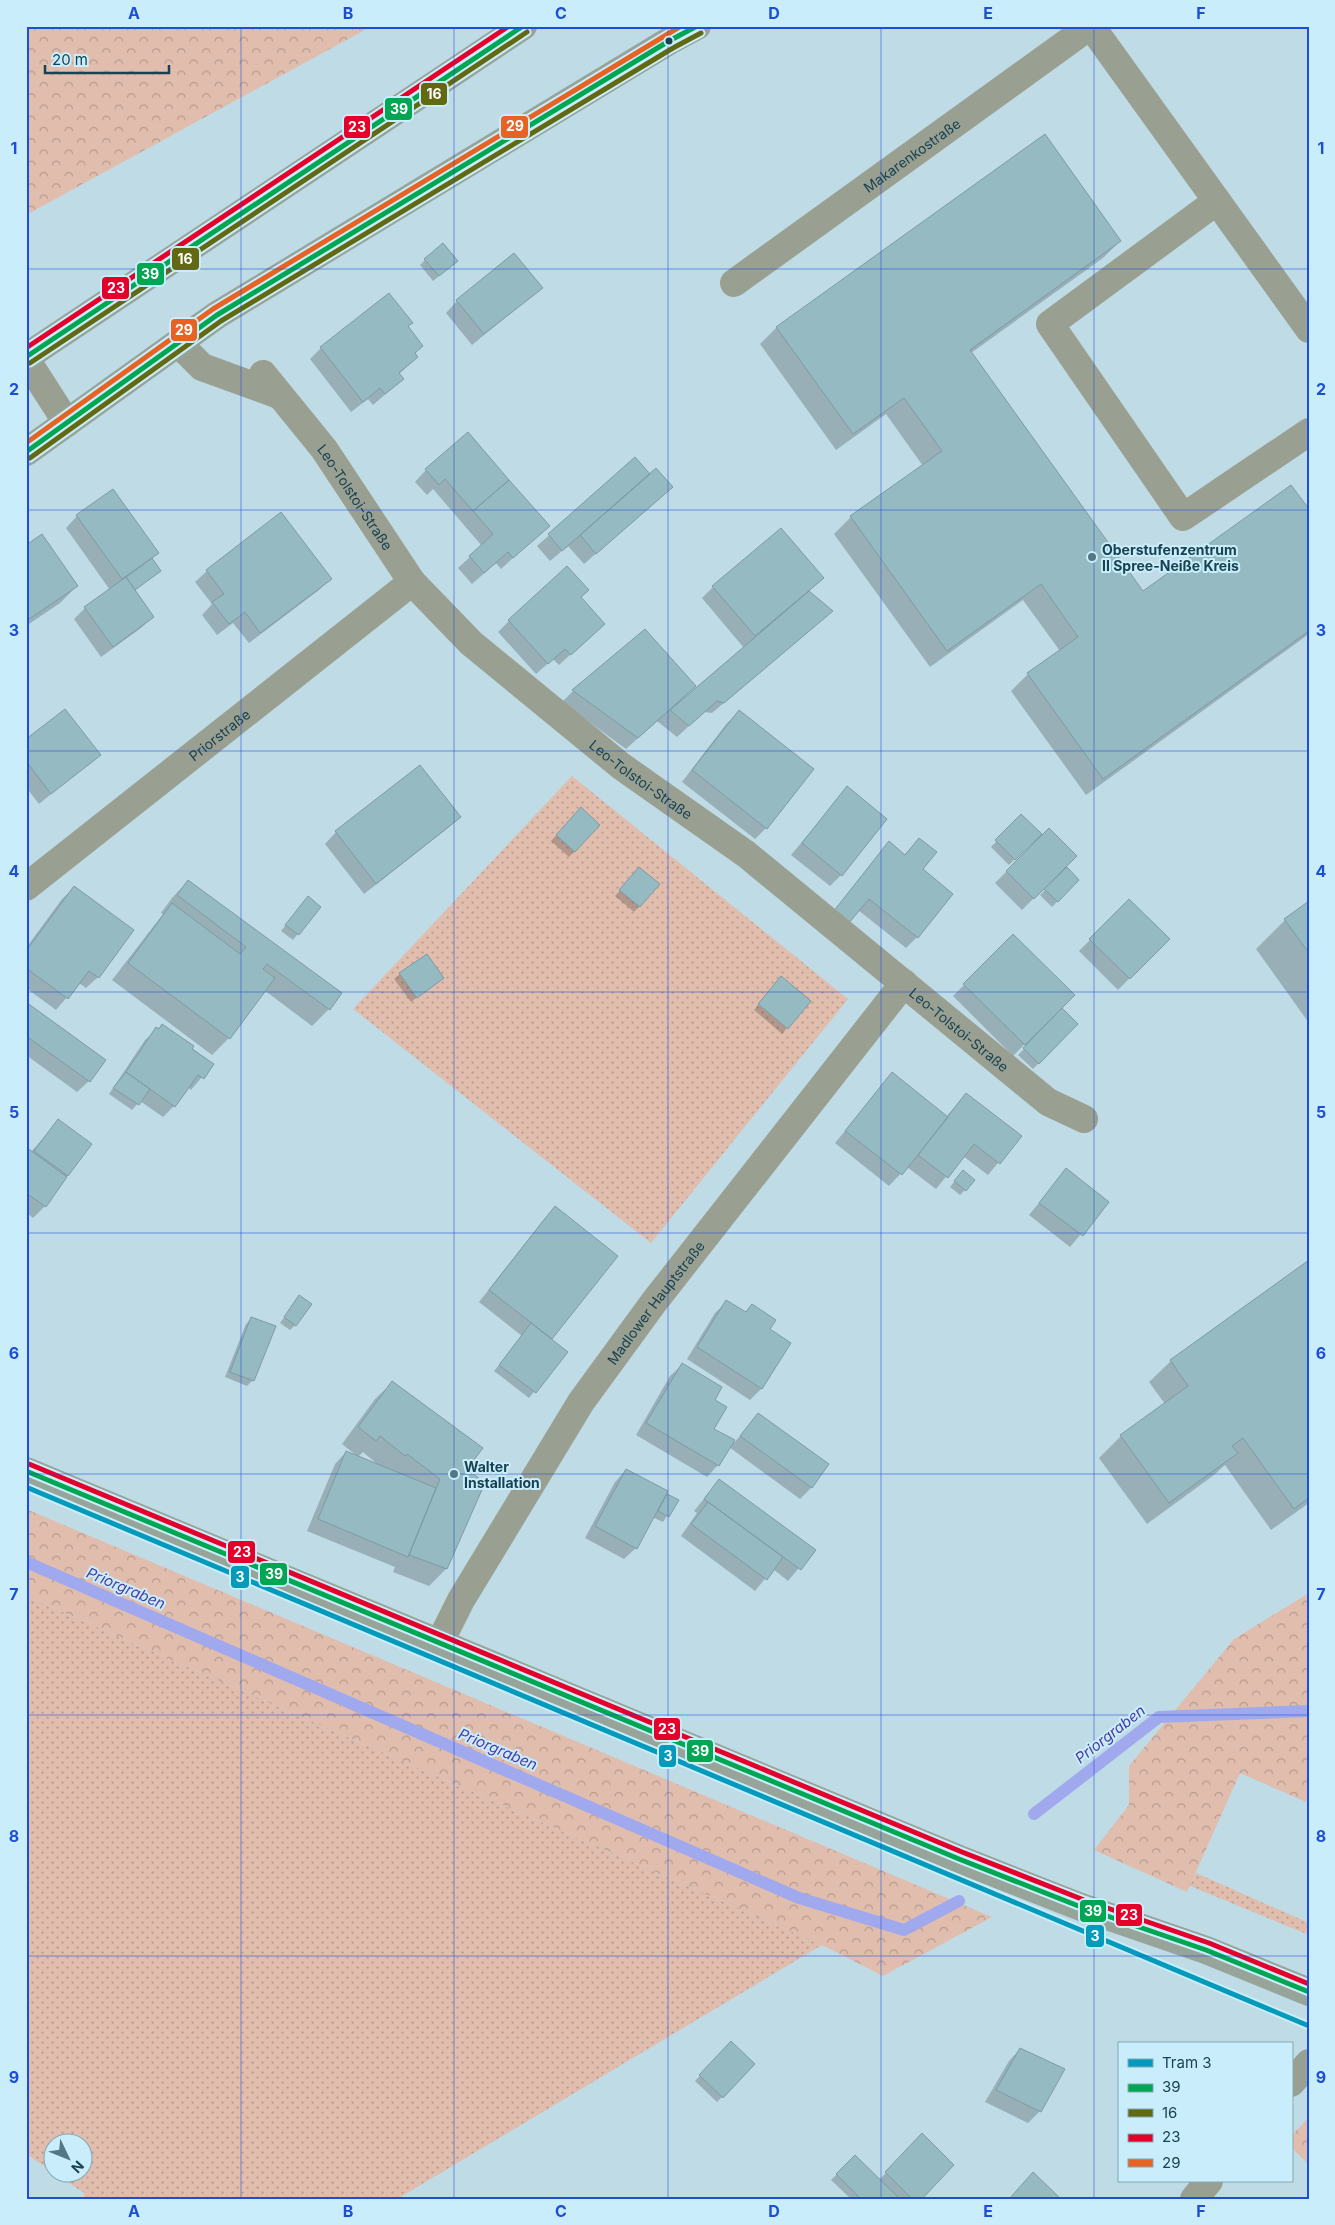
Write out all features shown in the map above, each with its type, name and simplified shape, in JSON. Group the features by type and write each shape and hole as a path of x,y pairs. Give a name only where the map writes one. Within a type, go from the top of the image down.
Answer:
{"main road":[{"path":"26,358 523,26"},
{"path":"26,452 226,310 669,41 697,26"},
{"path":"26,1471 959,1859 1081,1907 1206,1950 1309,1992"}],"street":[{"name":"Makarenkostraße","path":"734,283 1090,26 1309,329"},
{"path":"1216,201 1050,324 1183,517 1309,432"},
{"path":"178,343 202,367 280,396"},
{"path":"26,358 67,423"},
{"name":"Leo-Tolstoi-Straße","path":"263,374 324,449 412,582 471,643 621,766 746,854 1048,1102 1084,1119"},
{"name":"Priorstraße","path":"26,886 412,582"},
{"name":"Madlower Hauptstraße","path":"439,1644 461,1600 581,1402 654,1302 904,983"},
{"path":"1292,2083 1309,2063"},
{"path":"1194,2199 1208,2182"}],"green space":[{"path":"26,26 372,26 26,215"},
{"path":"572,776 848,999 651,1243 353,1009"},
{"path":"26,1509 992,1917 883,1976 822,1945 26,1596"},
{"path":"1309,1593 1309,1796 1306,1802 1240,1773 1187,1892 1094,1850 1129,1805 1129,1766 1234,1639"},
{"path":"26,1596 822,1945 397,2199 84,2199 84,2193 68,2182 92,2182 92,2132 42,2132 42,2164 26,2154"},
{"path":"1196,1873 1309,1923 1309,1935 1190,1886"},
{"path":"1309,2117 1309,2165 1292,2148 1292,2135"}],"building":[{"name":"Oberstufenzentrum II Spree-Neiße Kreis","path":"1045,134 1121,241 970,350 1143,591 1291,485 1309,509 1309,631 1103,779 1027,673 1078,637 1041,584 947,651 850,516 942,451 904,398 853,434 776,327"},
{"path":"443,243 458,261 439,276 424,259"},
{"path":"514,253 543,288 484,334 456,300"},
{"path":"389,293 413,323 408,326 423,346 415,353 418,357 399,373 404,379 385,394 380,388 363,402 320,347"},
{"path":"468,432 509,480 473,511 445,479 439,485 425,469"},
{"path":"635,457 650,474 562,551 548,534"},
{"path":"656,468 673,487 596,554 580,535"},
{"path":"509,480 550,526 513,558 508,552 484,573 469,556 493,534 473,511"},
{"path":"113,489 159,553 122,579 76,515"},
{"path":"281,512 332,579 260,633 245,612 229,624 212,602 224,594 206,570"},
{"path":"781,528 824,578 755,636 712,586"},
{"path":"42,534 78,586 26,621 26,545"},
{"path":"152,558 161,571 135,590 126,577"},
{"path":"567,566 589,590 581,597 605,624 571,655 565,649 548,664 508,620"},
{"path":"126,577 154,617 113,647 84,607"},
{"path":"809,591 833,611 724,703 717,701 689,726 670,710"},
{"path":"645,629 696,686 638,738 572,690"},
{"path":"65,709 101,755 51,794 26,761 26,739"},
{"path":"739,710 814,769 767,829 692,770"},
{"path":"420,765 461,817 376,884 335,831"},
{"path":"847,786 887,819 842,876 802,843"},
{"path":"581,807 600,825 575,852 556,835"},
{"path":"1021,814 1042,834 1015,860 995,840"},
{"path":"1049,828 1077,856 1034,899 1006,871"},
{"path":"919,838 937,852 923,869 953,894 918,938 869,899 848,924 833,912 889,841 905,855"},
{"path":"639,867 660,884 640,907 619,890"},
{"path":"1067,867 1079,880 1058,902 1044,889"},
{"path":"188,880 342,993 330,1010 267,964 263,969 275,978 230,1039 128,963 172,903 240,954 246,947 177,895"},
{"path":"74,886 134,930 99,978 89,971 68,999 26,968 26,951"},
{"path":"308,896 321,907 299,935 285,925"},
{"path":"1129,899 1170,939 1130,979 1089,939"},
{"path":"1309,901 1309,953 1284,919"},
{"path":"1013,934 1075,995 1025,1045 963,984"},
{"path":"427,954 444,978 417,998 399,973"},
{"path":"781,976 811,1001 788,1029 758,1004"},
{"path":"26,1002 106,1060 90,1082 26,1036"},
{"path":"1062,1008 1078,1024 1039,1064 1023,1048"},
{"path":"162,1024 194,1046 192,1049 214,1064 204,1079 198,1075 175,1107 126,1072 156,1027 159,1029"},
{"path":"126,1072 150,1089 139,1105 113,1088"},
{"path":"892,1072 948,1117 902,1175 845,1131"},
{"path":"966,1093 1022,1136 1000,1164 974,1144 948,1178 918,1155"},
{"path":"58,1119 92,1144 68,1176 34,1151"},
{"path":"26,1147 67,1177 46,1207 26,1193"},
{"path":"1066,1168 1109,1202 1083,1236 1039,1203"},
{"path":"963,1170 975,1180 966,1191 954,1181"},
{"path":"555,1206 618,1256 552,1339 489,1290"},
{"path":"1309,1260 1309,1498 1294,1509 1243,1438 1232,1446 1238,1453 1169,1503 1120,1435 1188,1386 1170,1360"},
{"path":"299,1295 312,1304 296,1326 284,1317"},
{"path":"726,1300 746,1312 752,1304 776,1320 770,1329 791,1343 762,1389 697,1347"},
{"path":"251,1317 276,1326 254,1381 230,1372"},
{"path":"531,1323 568,1352 536,1393 499,1365"},
{"path":"682,1363 722,1387 715,1400 727,1407 714,1429 735,1440 719,1466 646,1423"},
{"name":"Walter Installation","path":"392,1381 483,1448 467,1469 485,1483 447,1569 409,1555 440,1479 407,1454 405,1456 380,1436 376,1441 358,1427"},
{"path":"758,1413 829,1464 812,1488 740,1436"},
{"path":"346,1451 436,1488 408,1557 318,1519"},
{"path":"626,1469 668,1491 637,1549 595,1526"},
{"path":"719,1479 816,1550 801,1570 704,1499"},
{"path":"667,1494 679,1500 669,1517 658,1511"},
{"path":"708,1502 783,1557 767,1580 691,1524"},
{"path":"731,2041 755,2064 723,2098 699,2075"},
{"path":"1020,2048 1065,2069 1041,2112 996,2090"},
{"path":"922,2133 954,2165 922,2199 912,2199 885,2172"},
{"path":"855,2155 900,2199 861,2199 836,2174"},
{"path":"1033,2172 1061,2199 1009,2199"}],"waterway":[{"name":"Priorgraben","path":"26,1562 799,1898 904,1930 959,1901"},
{"name":"Priorgraben","path":"1034,1814 1159,1717 1309,1711"}],"tram line":[{"name":"3","path":"26,1487 1309,2026"}],"transit line":[{"name":"23","path":"26,348 509,26"},
{"name":"39","path":"26,357 523,26"},
{"name":"29","path":"26,443 213,309 681,26"},
{"name":"39","path":"26,452 217,315 669,41 697,26"},
{"name":"16","path":"30,363 527,32"},
{"name":"16","path":"30,458 221,321 673,48 701,33"},
{"name":"23","path":"29,1464 962,1852 1084,1900 1209,1943 1309,1984"},
{"name":"39","path":"26,1471 959,1859 1081,1907 1206,1950 1309,1992"}],"place":[{"name":"Oberstufenzentrum II Spree-Neiße Kreis","path":"1092,557"},
{"name":"Walter Installation","path":"454,1474"}]}
